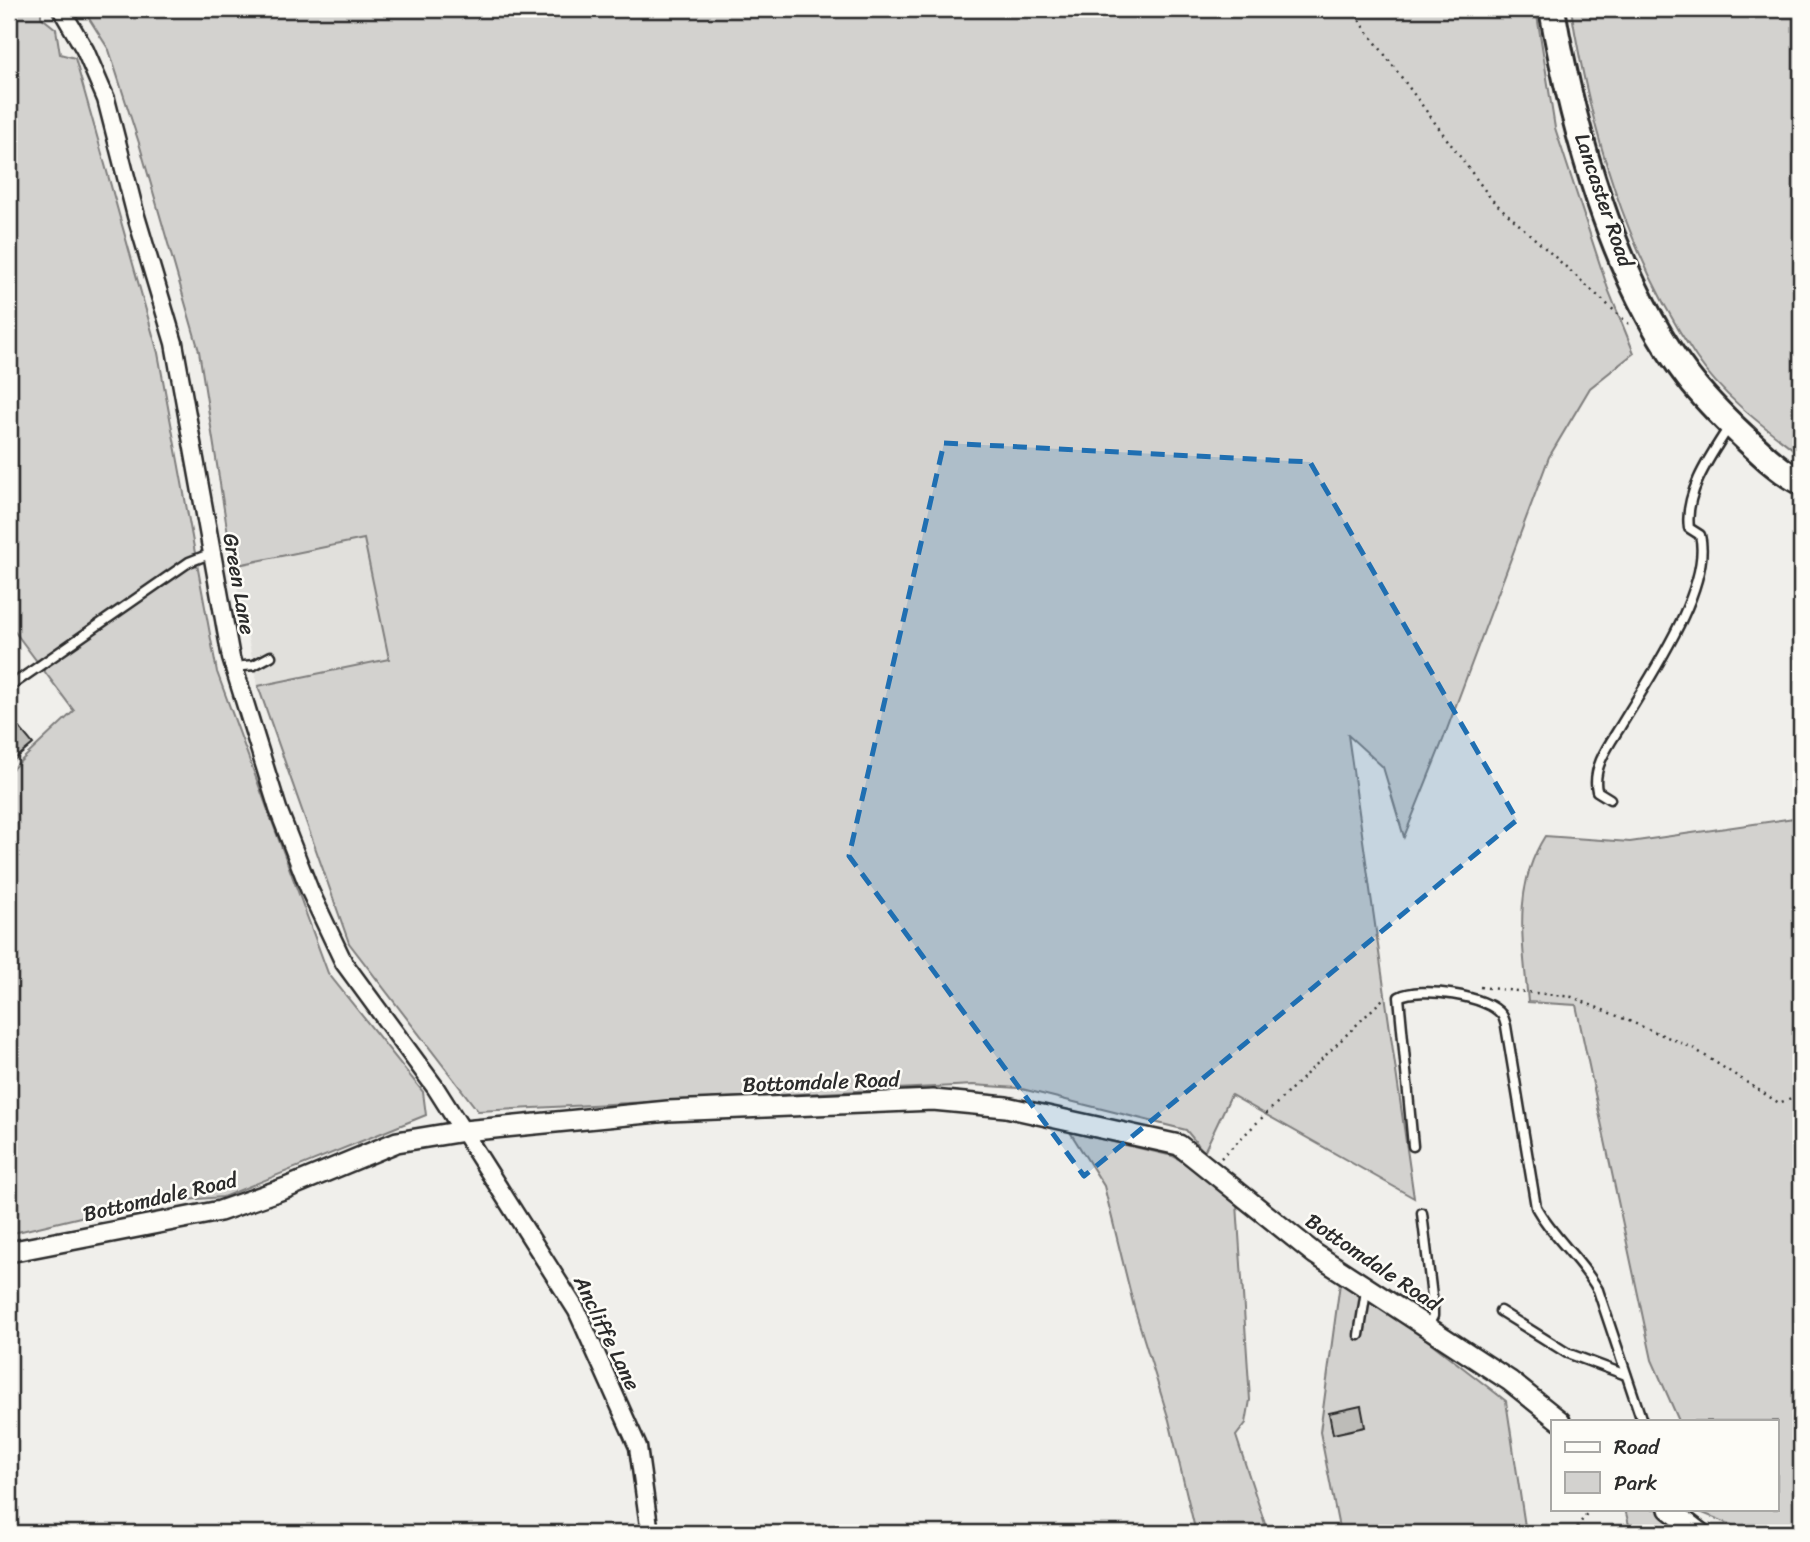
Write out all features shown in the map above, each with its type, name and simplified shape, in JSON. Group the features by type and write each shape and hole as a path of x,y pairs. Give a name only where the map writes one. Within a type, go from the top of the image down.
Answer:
{"main road":[{"name":"Lancaster Road","path":"1552,9 1560,55 1597,189 1620,255 1657,331 1688,378 1730,424 1779,469 1801,482"}],"street":[{"name":"Green Lane","path":"61,9 85,50 106,99 136,216 174,344 234,667 278,809 310,891 344,963 397,1032 464,1132"},
{"name":"Bottomdale Road","path":"9,1252 220,1211 286,1188 397,1142 464,1132 668,1111 933,1100 1006,1107 1180,1145 1315,1254 1510,1381 1559,1420"},
{"name":"Ancliffe Lane","path":"464,1132 577,1311 638,1447 650,1533"},
{"path":"1669,1510 1700,1533"}],"lane":[{"path":"1610,799 1597,791 1594,778 1605,751 1676,631 1692,595 1701,567 1703,548 1700,535 1689,528 1692,495 1713,451 1730,424"},
{"path":"9,687 189,562 212,553"},
{"path":"234,667 254,665 271,656"},
{"path":"1413,1146 1399,997 1419,993 1456,995 1491,1006 1502,1015 1506,1026 1535,1207 1545,1223 1588,1272 1598,1290 1642,1420"},
{"path":"1422,1213 1433,1305 1433,1316 1427,1327"},
{"path":"1359,1335 1367,1288"},
{"path":"1500,1311 1567,1353 1626,1375"}],"path":[{"path":"1351,9 1492,200 1644,338 1657,331"},
{"path":"1478,987 1572,997 1693,1048 1779,1102 1801,1094"},
{"path":"1209,1169 1395,988"},
{"path":"1573,1533 1589,1510"}],"highlighted area":[{"path":"944,443 1310,462 1517,820 1084,1176 849,856"}],"shaded area":[{"path":"364,538 389,659 258,686 233,566"}],"green space":[{"path":"9,9 41,9 41,17 56,29 60,54 75,58 158,353 217,672 328,973 423,1092 426,1115 223,1197 135,1204 9,1234 9,772 74,711 9,624"},
{"path":"83,9 1536,9 1555,128 1608,289 1634,353 1590,388 1549,457 1404,837 1383,767 1348,735 1414,1198 1231,1095 1204,1152 1186,1130 1018,1088 973,1085 478,1111 349,943 258,686 389,659 364,539 233,566 199,351 139,143 109,50"},
{"path":"1571,9 1801,9 1801,455 1744,410 1718,385 1696,357 1671,317 1631,233 1615,190 1589,100"},
{"path":"1801,817 1801,1533 1739,1528 1695,1510 1778,1510 1778,1420 1679,1420 1652,1360 1576,1005 1528,1002 1522,937 1524,896 1535,856 1545,836 1630,842"},
{"path":"1070,1132 1173,1156 1186,1163 1237,1204 1250,1400 1246,1423 1236,1436 1268,1533 1196,1533 1169,1420 1134,1307 1104,1186"},
{"path":"1340,1283 1400,1319 1506,1401 1526,1533 1340,1533 1320,1432"},
{"path":"1625,1510 1660,1510 1695,1533 1631,1533"}],"building":[{"path":"9,715 33,744 9,764"},
{"path":"1361,1406 1365,1427 1333,1434 1329,1413"}]}
